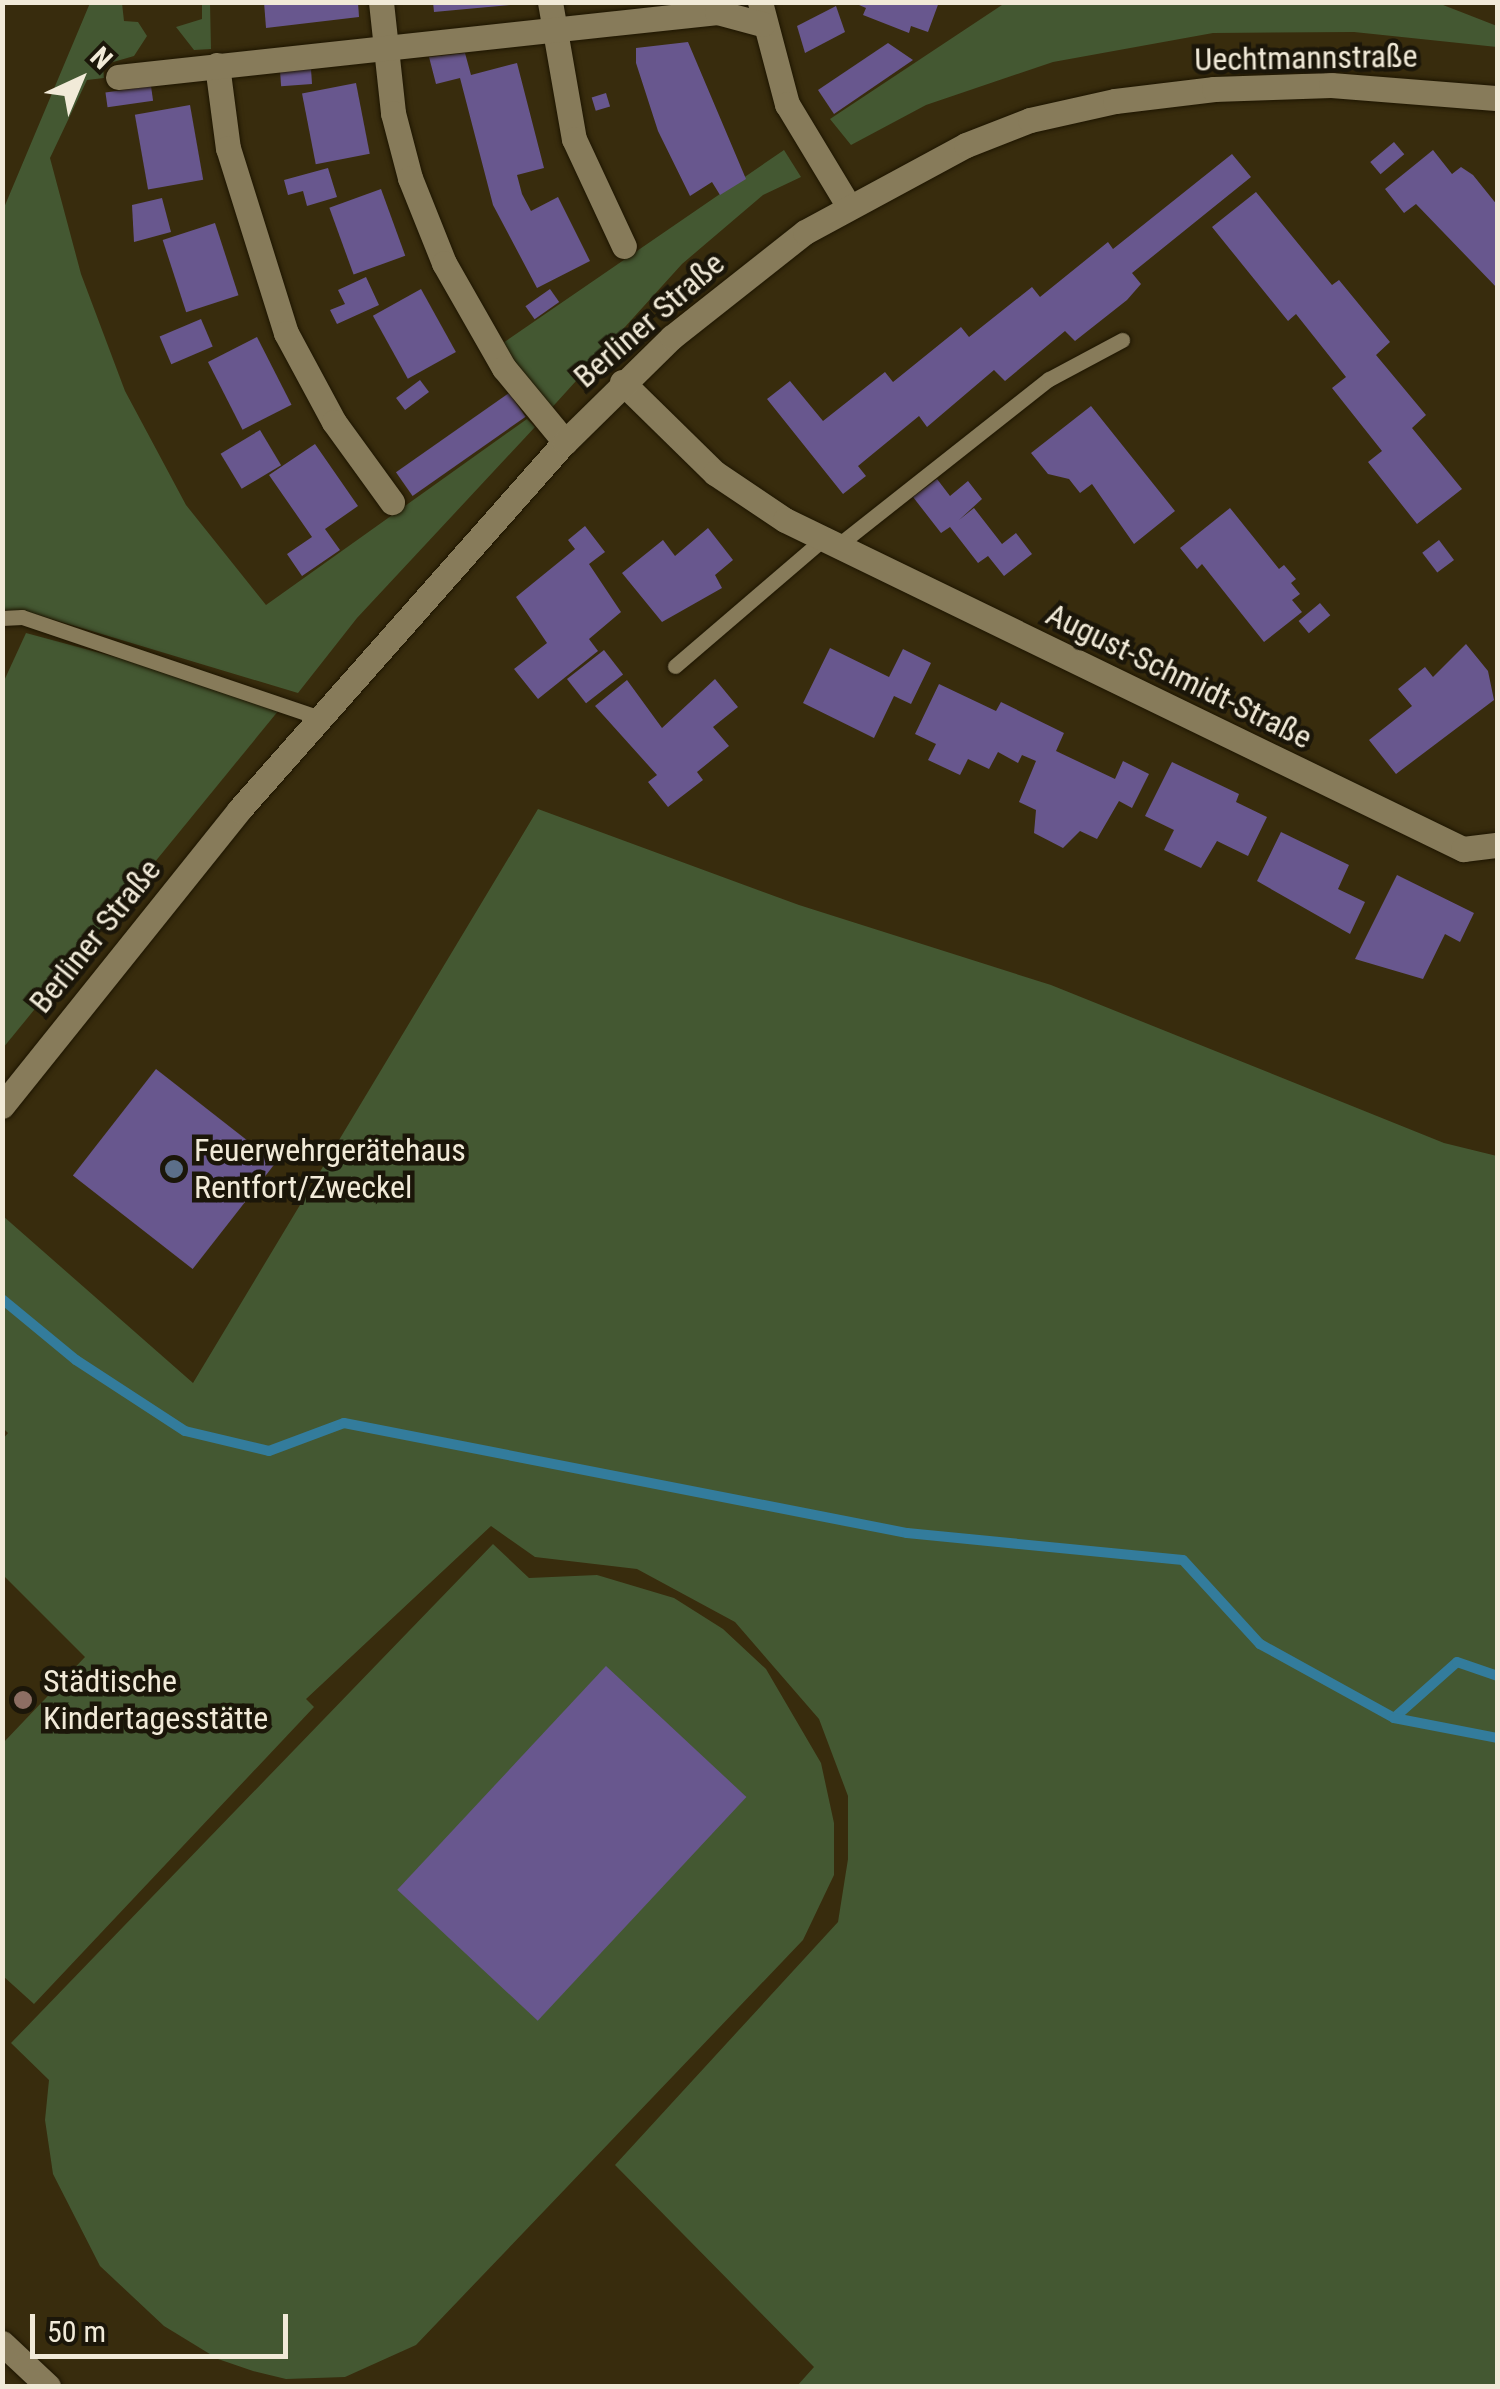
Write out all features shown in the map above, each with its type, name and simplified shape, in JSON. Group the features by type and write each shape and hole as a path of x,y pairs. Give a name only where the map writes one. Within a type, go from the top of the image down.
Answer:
{"street":[{"path":"381,2 384,52 410,178 444,263 504,368 565,442"},
{"path":"118,76 384,52 550,16 761,14 787,104 848,205"},
{"path":"550,16 574,140 624,246"},
{"path":"218,65 228,148 286,333 334,422 392,502"},
{"name":"Uechtmannstraße","path":"1115,102 1214,88 1331,85 1498,98"},
{"name":"Berliner Straße","path":"2,1106 92,988 320,718 622,382 744,279 848,205 1030,120 1115,102"},
{"name":"August-Schmidt-Straße","path":"622,382 715,473 829,543 1463,849 1498,846"},
{"path":"2,2343 48,2386"}],"lane":[{"path":"674,666 829,543 1049,378 1122,340"},
{"path":"2,618 22,617 320,718"}],"green space":[{"path":"90,3 122,3 124,21 138,22 147,36 134,56 103,65 104,78 87,80 50,158 81,274 125,391 186,505 266,605 527,419 535,427 357,618 298,693 35,614 3,610 3,210"},
{"path":"202,3 210,3 211,49 194,50 176,27 202,19"},
{"path":"1005,3 1438,3 1497,26 1497,47 1354,32 1213,33 1053,62 926,105 851,145 830,119"},
{"path":"784,150 801,177 763,195 682,264 547,413 500,345"},
{"path":"26,633 171,672 279,710 3,1048 3,683"},
{"path":"538,809 799,905 1051,985 1444,1143 1497,1156 1497,2386 797,2386 814,2367 615,2165 838,1922 848,1859 848,1796 819,1719 735,1622 637,1569 535,1557 491,1526 306,1699 314,1707 34,2004 3,1976 3,1743 85,1657 3,1575 2,1440 8,1433 2,1427 3,1216 193,1383"},
{"path":"493,1544 529,1578 597,1575 674,1598 723,1629 766,1669 821,1763 834,1823 834,1875 803,1940 416,2345 345,2377 286,2379 253,2371 218,2359 164,2326 100,2266 53,2174 45,2120 49,2080 11,2043"}],"building":[{"path":"264,2 358,2 359,17 266,28"},
{"path":"433,2 510,2 510,5 434,12"},
{"path":"852,2 939,2 928,32 911,26 909,33 863,15 866,8"},
{"path":"836,6 845,32 805,53 797,26"},
{"path":"688,42 746,179 720,195 712,182 690,196 658,131 636,63 636,48"},
{"path":"888,43 913,60 834,114 818,90"},
{"path":"465,53 471,75 517,63 544,168 517,175 522,194 531,211 558,197 590,261 537,288 493,205 460,78 436,84 429,57"},
{"path":"311,69 312,84 281,86 280,71"},
{"path":"356,83 370,154 316,164 302,93"},
{"path":"151,86 153,101 108,107 105,92"},
{"path":"606,93 610,106 596,111 592,97"},
{"path":"190,105 203,180 148,190 135,115"},
{"path":"1394,142 1404,154 1381,174 1370,162"},
{"path":"1433,150 1452,174 1461,167 1473,175 1498,206 1498,289 1416,204 1404,213 1385,189"},
{"path":"1232,154 1251,177 1132,273 1141,284 1127,300 1075,341 1065,331 1005,381 994,370 927,427 919,416 858,466 866,476 843,494 767,399 790,381 823,421 885,372 893,382 961,327 969,337 1032,287 1040,297 1108,242 1113,249"},
{"path":"328,168 337,197 307,206 303,191 288,195 284,180"},
{"path":"381,189 405,256 354,275 329,208"},
{"path":"1256,192 1332,285 1339,280 1390,342 1376,355 1426,415 1412,428 1462,489 1417,524 1368,462 1382,451 1332,388 1346,377 1296,314 1288,321 1212,227"},
{"path":"162,198 171,232 134,242 132,205"},
{"path":"215,223 238,295 186,312 163,240"},
{"path":"366,277 379,305 337,324 330,310 345,304 338,290"},
{"path":"421,289 456,352 408,379 373,316"},
{"path":"550,289 559,302 535,319 525,306"},
{"path":"201,319 213,347 171,364 160,337"},
{"path":"257,337 292,405 242,430 208,362"},
{"path":"420,380 429,392 405,410 396,398"},
{"path":"509,393 526,417 413,496 396,472"},
{"path":"1091,406 1175,511 1134,544 1092,484 1080,493 1069,479 1048,474 1031,453"},
{"path":"260,430 281,465 242,489 221,454"},
{"path":"315,444 358,506 325,529 340,550 302,576 287,554 312,537 269,475"},
{"path":"937,479 950,496 968,481 982,499 959,520 974,508 1002,544 1016,533 1032,554 1004,576 988,556 978,563 950,527 941,533 913,497"},
{"path":"1230,508 1279,569 1284,565 1296,579 1291,583 1300,594 1292,600 1302,612 1264,642 1202,564 1197,569 1180,548"},
{"path":"585,526 605,552 589,564 621,612 589,639 598,651 538,699 514,669 547,643 516,597 575,549 568,540"},
{"path":"708,528 733,560 715,575 722,588 662,622 622,573 663,540 675,556"},
{"path":"1439,540 1454,560 1437,573 1422,553"},
{"path":"1320,603 1330,615 1309,633 1299,621"},
{"path":"1466,644 1488,671 1494,700 1396,774 1369,740 1412,706 1398,689 1425,667 1433,677"},
{"path":"830,648 889,677 903,649 931,663 911,704 894,696 874,738 803,703"},
{"path":"604,650 623,674 586,703 567,679"},
{"path":"715,679 738,707 713,727 729,746 697,772 703,780 668,807 648,782 657,775 595,706 627,680 662,728"},
{"path":"939,684 996,711 1001,702 1064,733 1056,751 1115,779 1123,761 1149,774 1132,808 1119,801 1097,839 1080,831 1063,848 1034,833 1036,810 1019,802 1036,761 1022,755 1018,763 998,752 989,769 968,759 960,775 928,760 936,744 915,734"},
{"path":"1172,762 1239,794 1236,802 1267,817 1248,856 1217,841 1201,868 1164,850 1174,830 1145,816"},
{"path":"1281,832 1349,865 1338,889 1365,902 1350,934 1257,881"},
{"path":"1397,875 1474,913 1460,942 1445,934 1423,979 1355,959"},
{"name":"Feuerwehrgerätehaus Rentfort/Zweckel","path":"156,1069 276,1163 193,1269 73,1175"},
{"path":"606,1666 746,1797 538,2021 397,1890"}],"waterway":[{"path":"2,1299 76,1360 185,1431 269,1451 344,1423 907,1533 1183,1560 1260,1644 1394,1718 1457,1662 1498,1676"},
{"path":"1394,1718 1498,1738"}],"place":[{"name":"Feuerwehrgerätehaus Rentfort/Zweckel","path":"174,1169"},
{"name":"Städtische Kindertagesstätte","path":"23,1700"}]}
